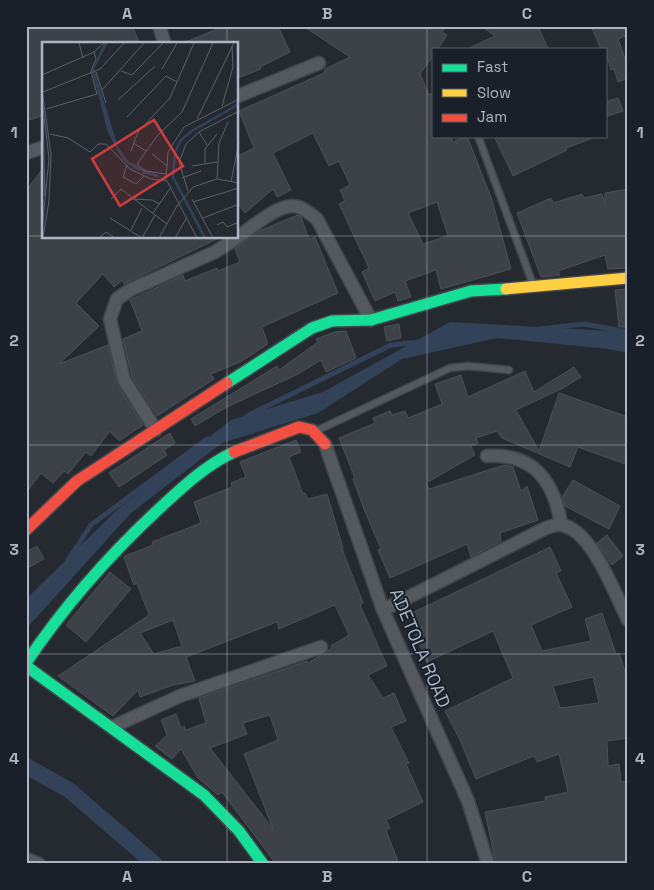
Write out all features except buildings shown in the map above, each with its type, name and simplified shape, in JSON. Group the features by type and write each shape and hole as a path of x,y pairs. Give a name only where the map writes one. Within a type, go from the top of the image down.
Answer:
{"street":[{"path":"159,26 164,42"},
{"path":"239,96 319,63"},
{"path":"27,151 42,147"},
{"path":"239,236 281,208 294,206 305,209 317,219 371,320"},
{"path":"156,430 124,380 110,319 112,308 118,299 130,290 215,252 234,239"},
{"path":"26,530 77,481 312,328 332,321 371,320 471,291 535,288 628,278"},
{"path":"264,864 239,831 204,795 26,664 53,621 109,556 201,471 234,452 291,429 304,427 316,431 326,444"},
{"name":"ADETOLA ROAD","path":"326,444 383,610 468,801 488,864"},
{"path":"487,456 516,457 525,462 544,479 553,490 560,524"},
{"path":"383,610 546,528 560,524 576,531 592,549 628,620"},
{"path":"112,727 212,684 321,647"},
{"path":"26,859 39,864"}],"lane":[{"path":"479,138 535,288"},
{"path":"316,431 450,368 468,366 509,370"}],"water":[{"path":"450,322 628,332 628,353 608,349 497,338 402,359 318,413 222,443 131,513 26,629 26,599 119,508 231,420 323,392"}],"waterway":[{"path":"539,329 584,324 628,332"},
{"path":"247,416 391,345 419,342"},
{"path":"68,560 91,525 207,439"},
{"path":"26,766 69,790 155,864"}],"traffic: fast":[{"path":"227,383 312,328 332,321 371,320 471,291 506,289"},
{"path":"26,663 72,601 124,543 196,476 234,452"},
{"path":"26,666 204,795 239,831 263,864"}],"traffic: slow":[{"path":"506,289 628,278"}],"traffic: jam":[{"path":"26,530 77,481 227,383"},
{"path":"234,452 299,427 312,430 325,444"}]}
